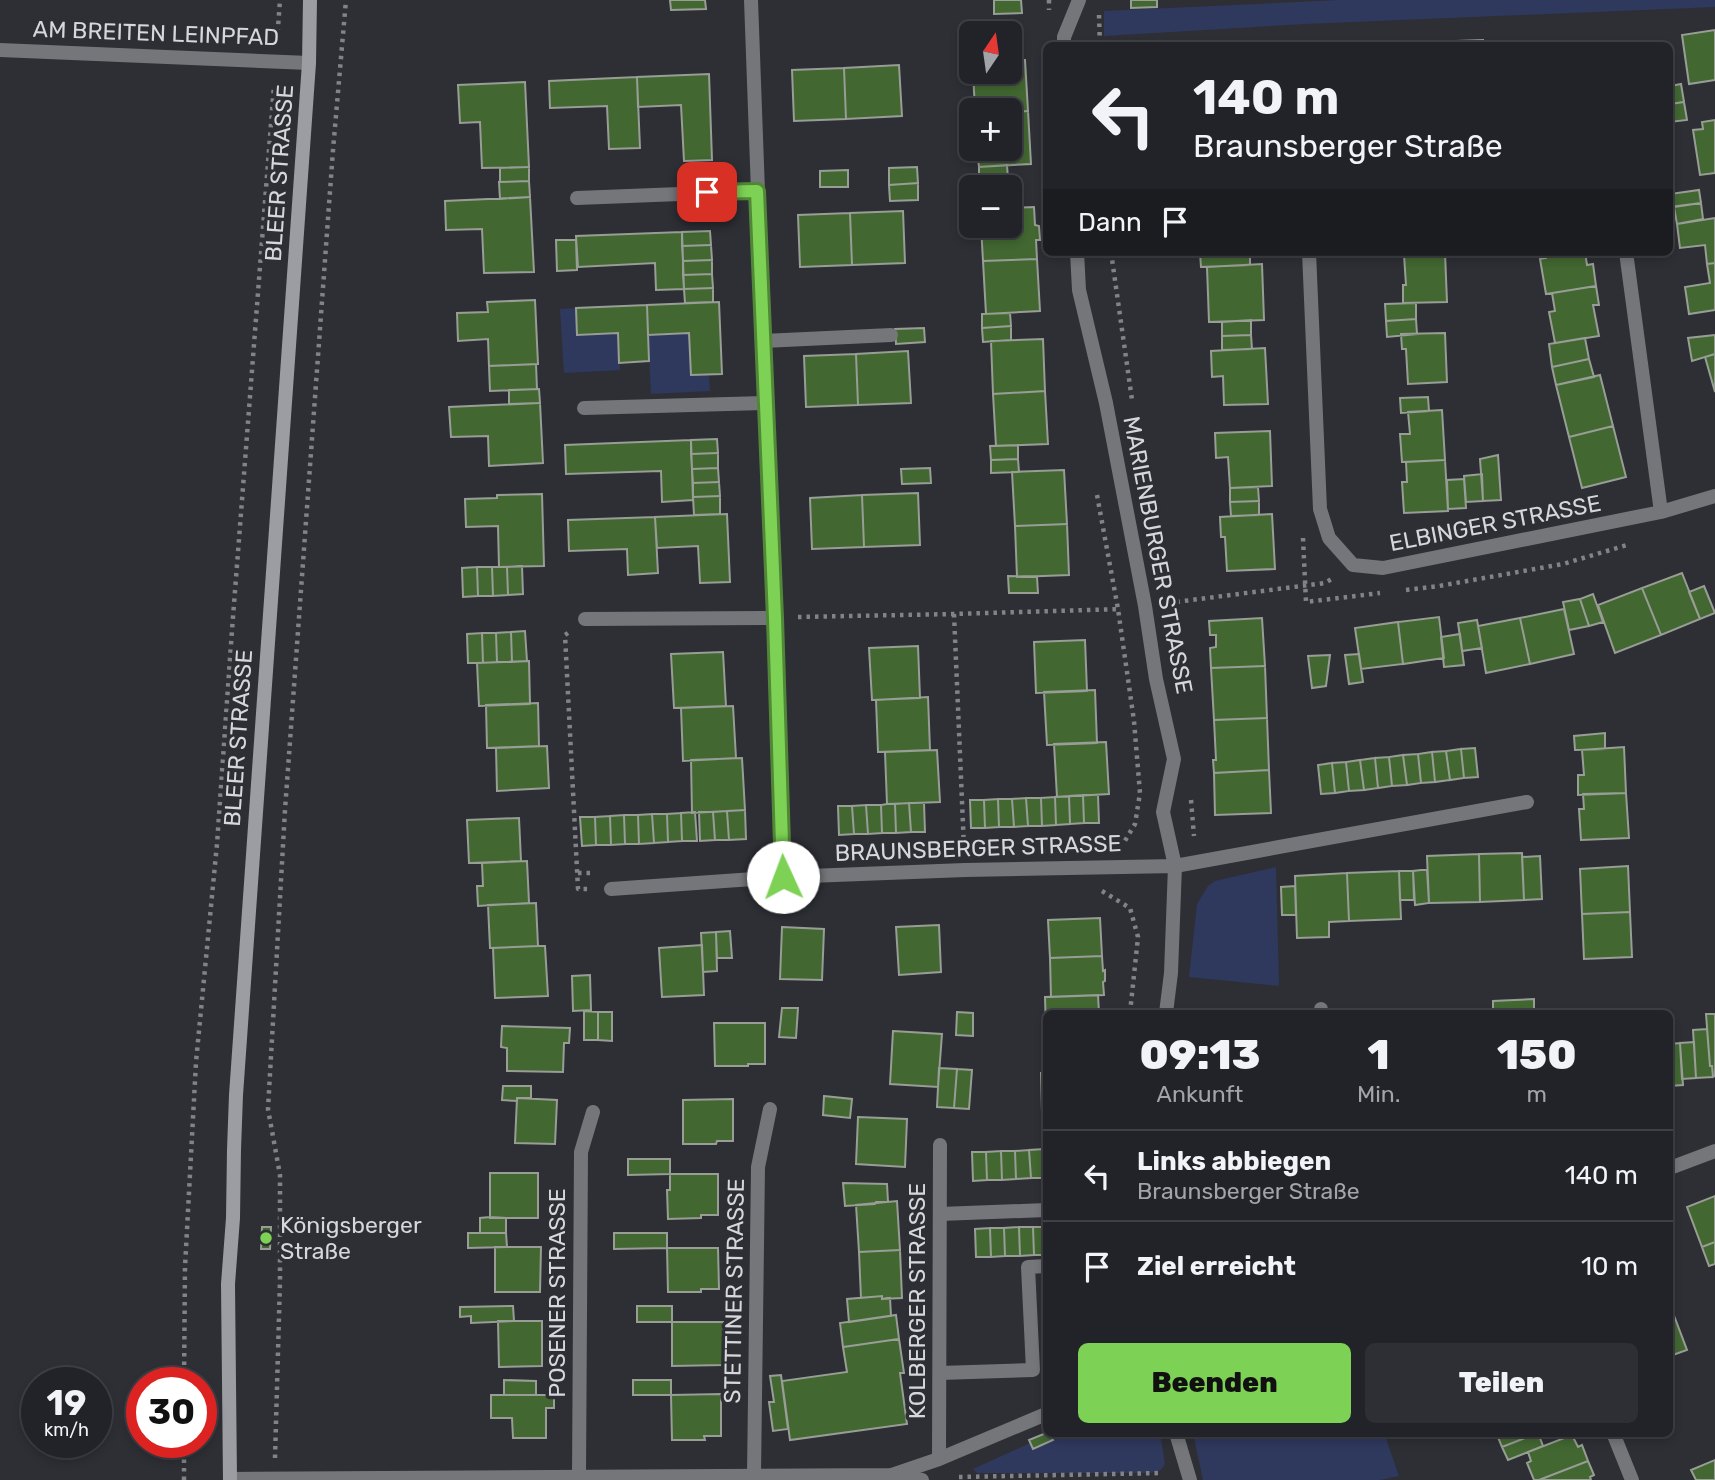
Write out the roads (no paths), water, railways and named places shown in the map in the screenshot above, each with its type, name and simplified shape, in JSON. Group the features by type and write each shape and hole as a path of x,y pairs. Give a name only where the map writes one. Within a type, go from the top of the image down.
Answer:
{"street":[{"name":"BLEER STRASSE","path":"230,1480 228,1284 233,1218 233,1150 309,63 310,0"},
{"path":"751,0 783,877"},
{"path":"1064,42 1079,0"},
{"name":"AM BREITEN LEINPFAD","path":"0,50 309,63"},
{"path":"577,198 757,191"},
{"name":"MARIENBURGER STRASSE","path":"1077,256 1079,290 1106,403 1156,678 1174,759 1163,812 1175,866 1171,973 1166,1010"},
{"name":"ELBINGER STRASSE","path":"1309,256 1320,509 1329,538 1353,565 1383,568 1661,512 1715,496"},
{"path":"1627,256 1661,512"},
{"path":"763,341 891,335"},
{"path":"584,408 765,403"},
{"path":"585,619 775,618"},
{"path":"1175,866 1527,802"},
{"name":"BRAUNSBERGER STRASSE","path":"611,889 783,877 1175,866"},
{"name":"STETTINER STRASSE","path":"754,1475 758,1167 770,1108"},
{"name":"POSENER STRASSE","path":"579,1476 581,1152 593,1112"},
{"name":"KOLBERGER STRASSE","path":"939,1458 940,1145"},
{"path":"1673,1167 1715,1151"},
{"path":"940,1214 1043,1210"},
{"path":"940,1373 1032,1370 1028,1267 1043,1266"},
{"path":"892,1475 1043,1415"},
{"path":"1177,1437 1190,1480"},
{"path":"1615,1437 1632,1480"},
{"path":"230,1480 754,1475 892,1475 922,1480"}],"place":[{"name":"Königsberger Straße","path":"266,1238"}]}
